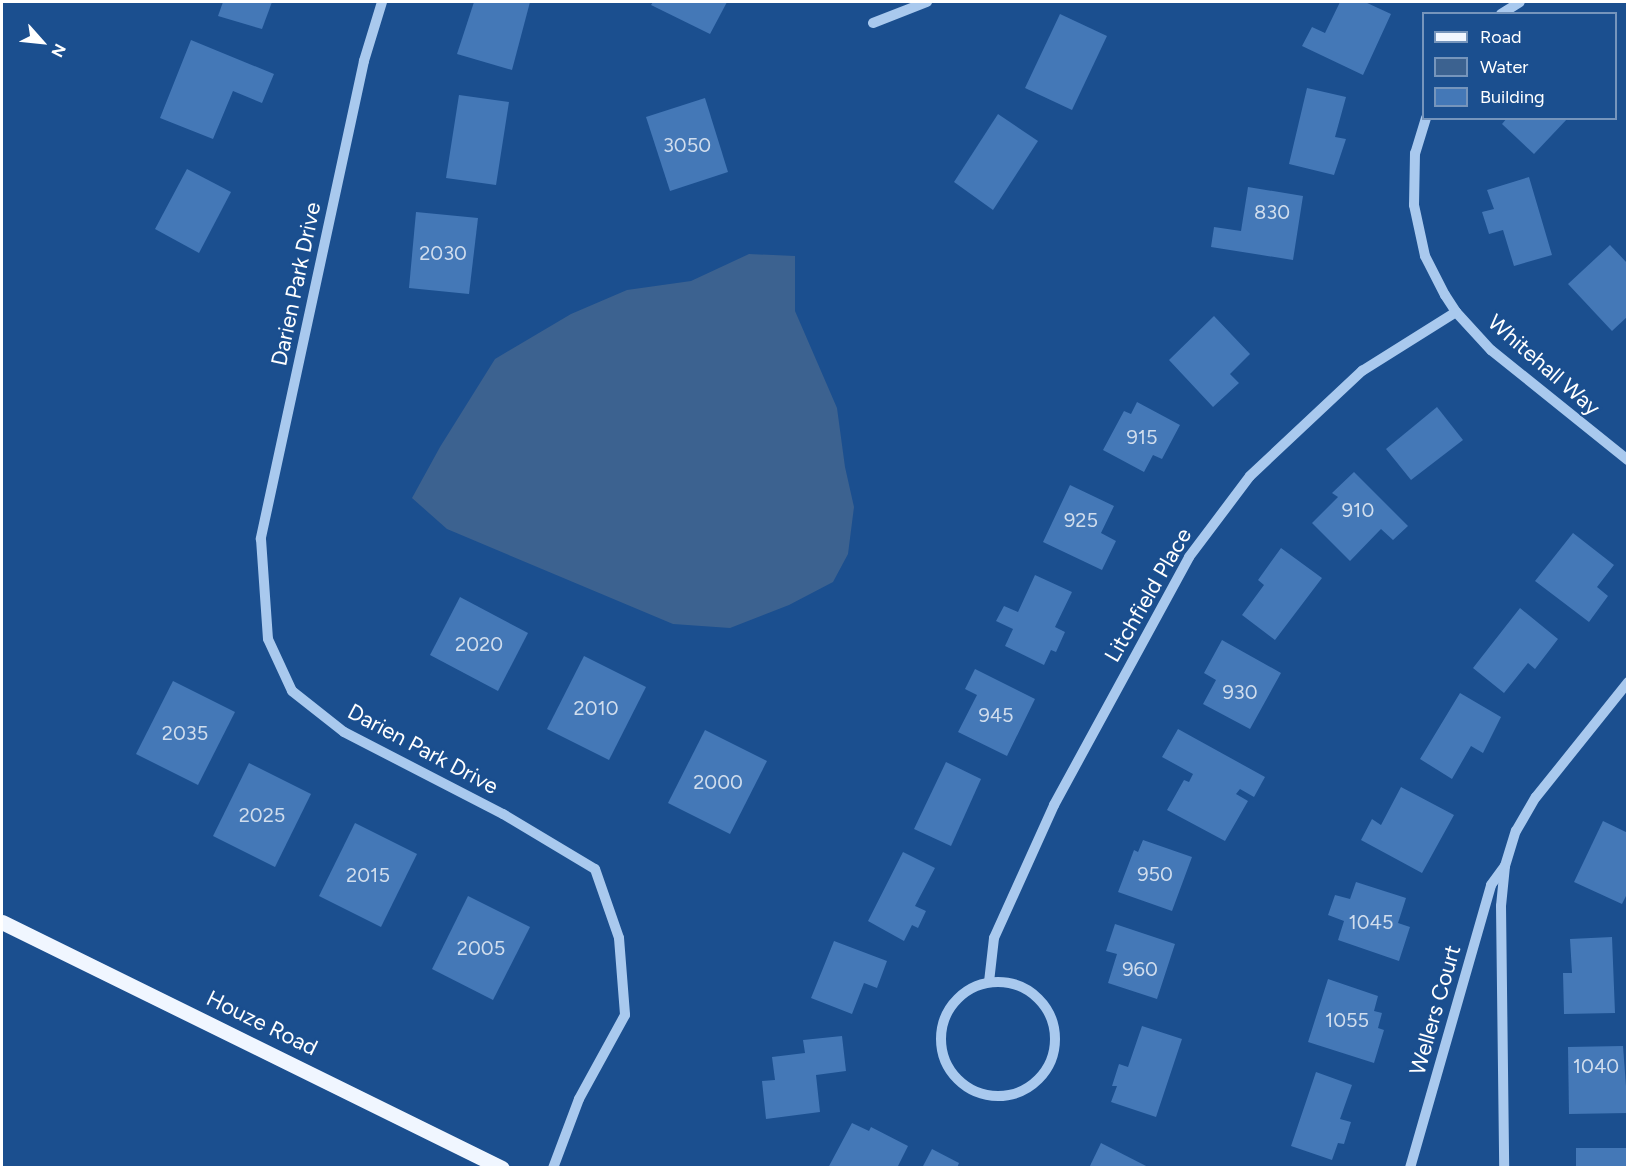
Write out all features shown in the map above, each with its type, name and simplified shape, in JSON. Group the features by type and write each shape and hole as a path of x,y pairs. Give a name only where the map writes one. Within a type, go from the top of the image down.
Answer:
{"main road":[{"name":"Houze Road","path":"2,922 502,1167"}],"street":[{"name":"Darien Park Drive","path":"382,2 364,61 261,539 268,639 292,691 344,732 503,814 596,869 619,938 624,1015 579,1099 553,1167"},
{"path":"873,23 927,2"},
{"path":"1504,12 1520,2"},
{"name":"Whitehall Way","path":"1425,120 1415,153 1414,205 1425,256 1456,312 1491,350 1628,460"},
{"name":"Litchfield Place","path":"989,982 994,938 1054,805 1189,557 1250,476 1362,371 1456,312"},
{"name":"Wellers Court","path":"1504,1167 1502,906 1505,866 1516,831 1536,797 1628,682"},
{"name":"Wellers Court","path":"1410,1167 1491,885 1505,866"},
{"path":"989,982 1008,982 1026,988 1041,1000 1051,1016 1055,1034 1050,1062 1034,1084 1017,1094 998,1097 980,1094 963,1085 950,1071 942,1053 941,1034 946,1016 956,1000 971,988 989,982"}],"water":[{"path":"749,254 795,256 795,311 837,408 845,467 854,507 848,554 833,582 789,605 730,628 673,624 447,529 412,498 440,447 495,359 571,314 627,290 691,281"}],"building":[{"path":"223,2 272,2 262,29 218,16"},
{"path":"474,2 530,2 512,70 457,54"},
{"path":"653,2 727,2 710,34 651,5"},
{"path":"1340,2 1365,2 1391,14 1363,75 1302,46 1312,27 1325,33"},
{"path":"1060,14 1107,36 1072,110 1025,88"},
{"path":"191,40 274,74 262,103 233,91 213,139 160,118"},
{"path":"1307,88 1346,97 1335,137 1346,139 1334,175 1289,164"},
{"path":"459,95 509,102 496,185 446,178"},
{"path":"705,98 728,172 670,191 646,117"},
{"path":"998,114 1038,141 993,210 954,182"},
{"path":"1505,120 1566,120 1534,154 1502,124"},
{"path":"187,169 231,192 199,253 155,229"},
{"path":"1529,177 1552,255 1514,266 1503,230 1489,234 1482,212 1494,209 1487,190"},
{"path":"1248,187 1303,196 1293,260 1211,247 1214,227 1241,231"},
{"path":"416,212 478,218 469,294 409,288"},
{"path":"1610,245 1628,264 1628,316 1612,331 1568,284"},
{"path":"1214,316 1250,354 1230,374 1239,383 1213,407 1169,360"},
{"path":"1137,402 1180,425 1162,459 1153,455 1144,472 1103,450 1124,411 1131,414"},
{"path":"1437,407 1463,440 1411,480 1386,449"},
{"path":"1354,472 1408,526 1393,540 1381,529 1350,561 1312,523 1338,497 1332,493"},
{"path":"1070,485 1114,506 1101,533 1116,541 1102,570 1043,542"},
{"path":"1573,533 1614,565 1597,587 1608,596 1589,622 1535,581"},
{"path":"1281,548 1322,578 1275,640 1242,615 1264,585 1258,580"},
{"path":"1035,575 1072,592 1055,627 1065,632 1056,652 1051,650 1044,665 1005,646 1013,629 996,621 1004,606 1018,612"},
{"path":"460,597 528,633 498,691 430,655"},
{"path":"1520,608 1558,639 1535,669 1528,663 1504,693 1473,668"},
{"path":"1222,640 1281,673 1250,729 1203,704 1216,680 1204,673"},
{"path":"584,656 646,687 609,760 547,729"},
{"path":"975,669 1035,699 1007,756 958,732 977,695 965,689"},
{"path":"173,681 235,712 198,785 136,754"},
{"path":"1460,693 1501,717 1483,753 1471,746 1452,779 1420,759"},
{"path":"1178,729 1265,777 1254,797 1240,789 1236,794 1248,801 1225,841 1167,810 1184,780 1189,782 1193,774 1162,757"},
{"path":"705,730 767,761 730,834 668,803"},
{"path":"946,762 981,779 951,846 914,829"},
{"path":"249,763 311,794 275,867 213,836"},
{"path":"1401,787 1454,815 1422,873 1361,840 1372,819 1381,825"},
{"path":"1603,821 1628,833 1628,892 1622,904 1574,882"},
{"path":"355,823 417,854 381,927 319,896"},
{"path":"1143,840 1192,857 1172,911 1118,892 1134,850 1138,852"},
{"path":"903,852 935,868 915,906 926,911 918,928 912,925 904,941 868,921"},
{"path":"1356,882 1406,898 1398,923 1410,927 1399,961 1338,940 1344,921 1328,915 1335,895 1350,899"},
{"path":"468,896 530,927 493,1000 432,969"},
{"path":"1115,924 1175,944 1157,999 1108,983 1117,954 1106,951"},
{"path":"1612,937 1615,1013 1564,1014 1563,973 1572,973 1570,939"},
{"path":"834,941 887,961 877,988 864,983 852,1014 811,998"},
{"path":"1328,979 1378,996 1374,1011 1382,1013 1378,1028 1384,1030 1374,1063 1308,1042"},
{"path":"1142,1026 1182,1039 1156,1117 1111,1102 1117,1086 1112,1086 1119,1064 1128,1067"},
{"path":"842,1036 846,1071 816,1075 820,1112 766,1119 762,1081 775,1080 772,1057 805,1053 803,1040"},
{"path":"1623,1046 1628,1113 1569,1114 1568,1047"},
{"path":"1316,1072 1352,1085 1340,1119 1351,1122 1344,1144 1338,1143 1332,1160 1291,1146"},
{"path":"852,1123 869,1131 871,1127 908,1146 897,1168 828,1168"},
{"path":"1101,1143 1150,1168 1089,1168"},
{"path":"1576,1148 1628,1148 1628,1168 1576,1168"},
{"path":"932,1149 959,1163 957,1168 922,1168"}]}
